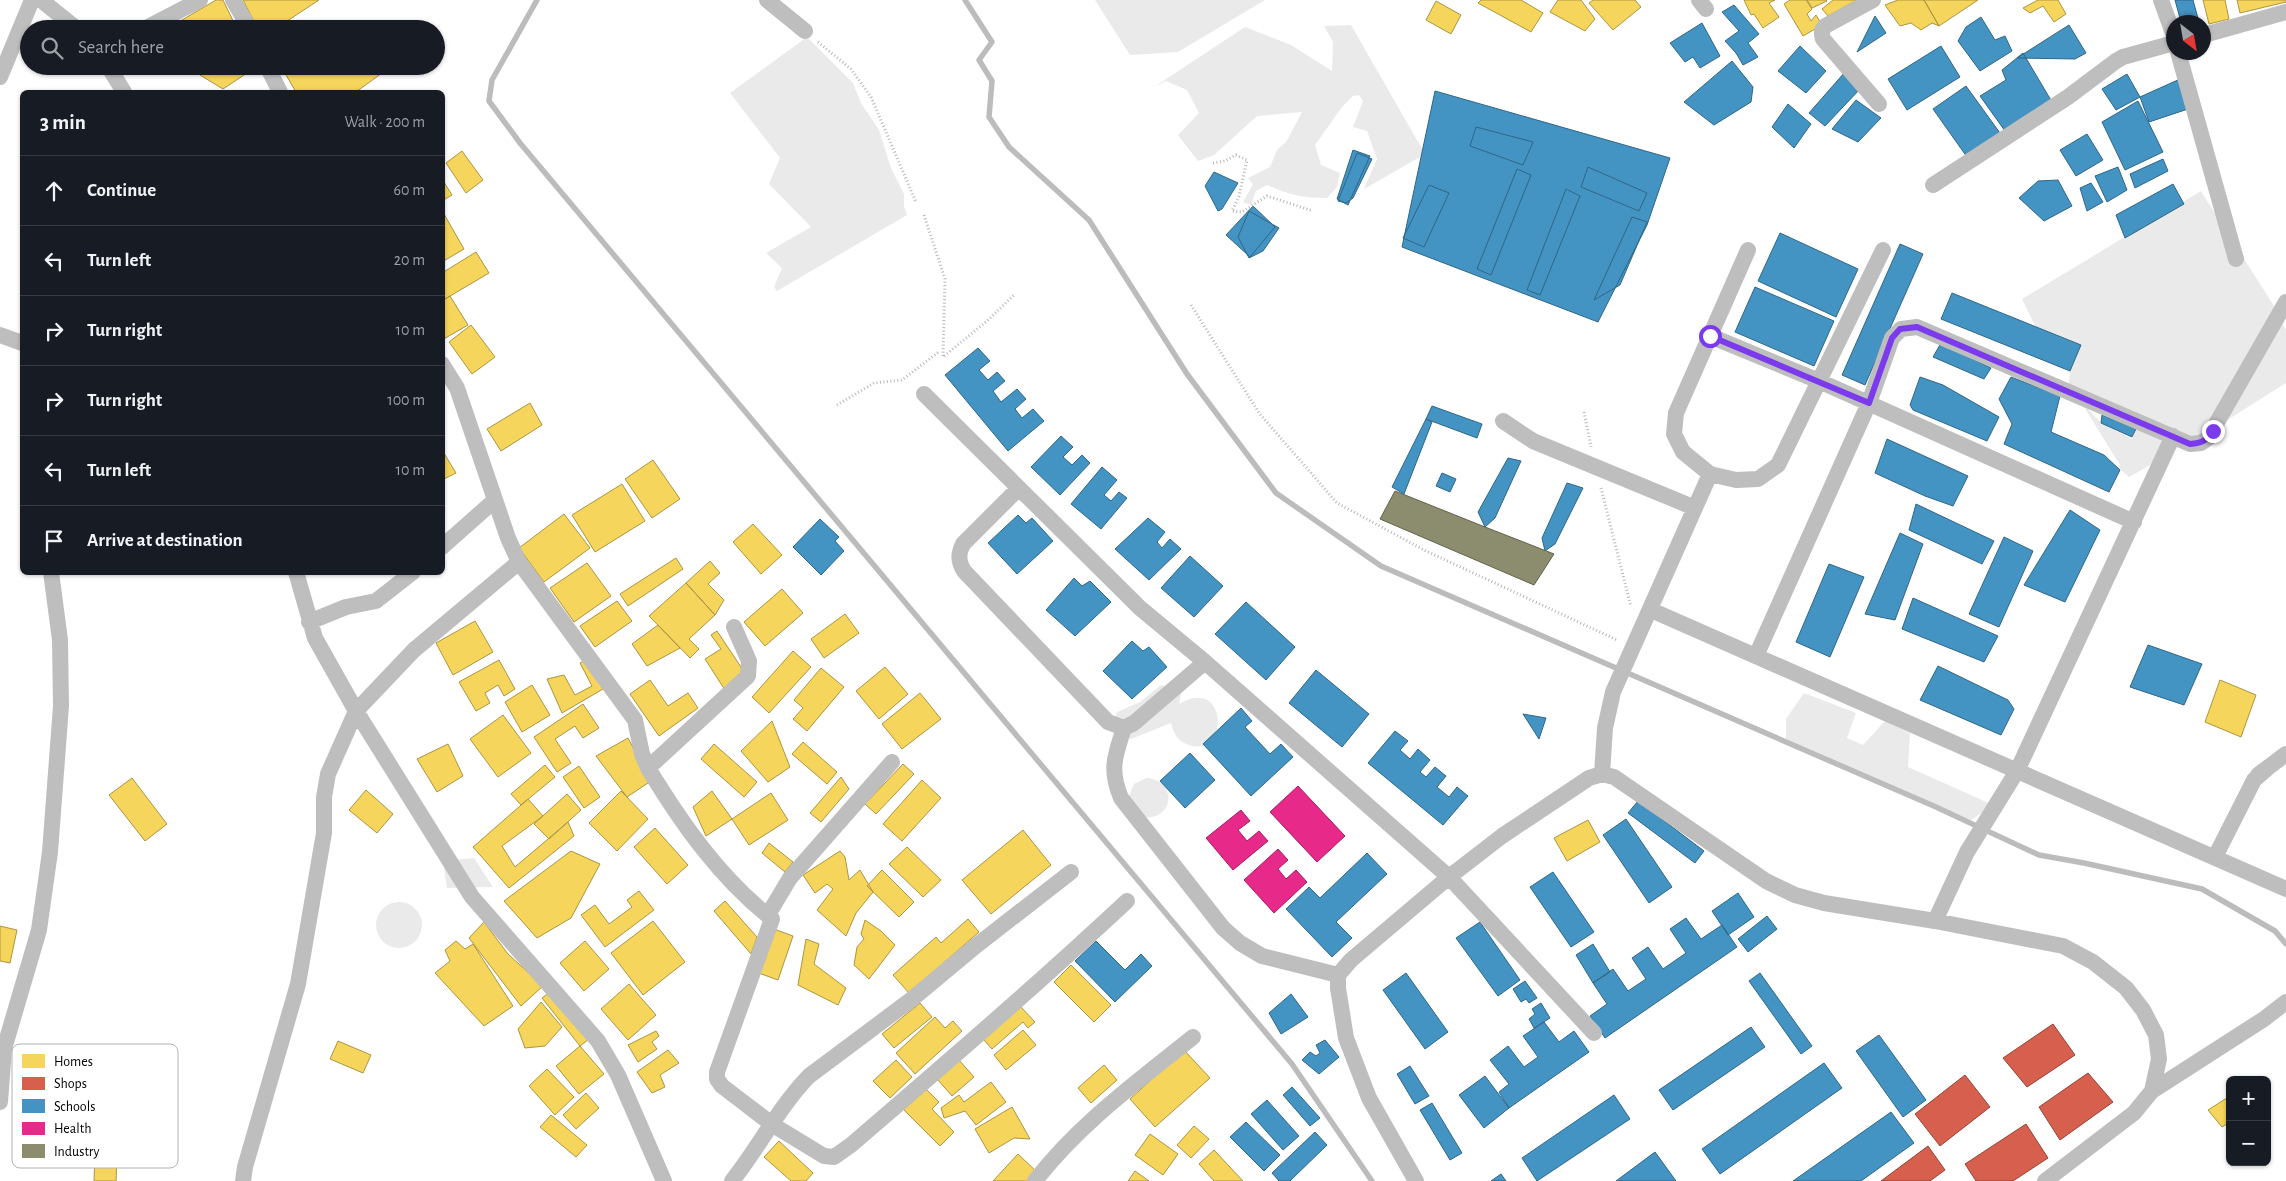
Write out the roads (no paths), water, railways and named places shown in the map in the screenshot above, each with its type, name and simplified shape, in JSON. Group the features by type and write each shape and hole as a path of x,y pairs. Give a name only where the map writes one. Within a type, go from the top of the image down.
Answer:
{"street":[{"path":"24,20 32,0"},
{"path":"41,0 66,20"},
{"path":"161,20 200,0"},
{"path":"233,0 245,20"},
{"path":"767,0 808,33"},
{"path":"1873,0 1827,25 1821,33 1823,39 1879,104"},
{"path":"2161,0 2166,15"},
{"path":"2211,33 2286,12"},
{"path":"0,77 20,29"},
{"path":"1933,185 2068,96 2116,61 2166,45"},
{"path":"2180,60 2236,258"},
{"path":"114,75 123,90"},
{"path":"272,75 279,90"},
{"path":"1748,250 1676,413 1674,434 1683,452 1710,474 1736,480 1758,479 1778,465 1882,250"},
{"path":"1756,656 1869,403 1892,338 1900,329 1917,327 2190,444 2201,443 2208,438 2286,302"},
{"path":"0,334 20,341"},
{"path":"1710,336 1819,381 2134,522"},
{"path":"445,369 456,388 508,538 519,562 635,720 642,754 648,768 707,855 747,899 772,919"},
{"path":"924,394 1140,608 1205,662 1449,877 1594,1033"},
{"path":"1503,421 1533,441 1695,508"},
{"path":"1935,921 1967,852 1996,808 2017,771 2173,436"},
{"path":"1602,774 1604,728 1613,692 1710,474"},
{"path":"1019,488 964,544 959,553 960,563 964,571 1108,722 1124,728"},
{"path":"445,544 496,500"},
{"path":"243,1181 245,1167 298,984 324,833 324,797 328,774 356,711 414,650 519,562"},
{"path":"0,1102 2,1059 39,930 50,852 61,706 60,640 51,575"},
{"path":"297,575 309,622 320,651 356,711 472,897 598,1041 618,1075 664,1181"},
{"path":"309,622 346,607 376,601 396,588 410,575"},
{"path":"1651,610 2286,889"},
{"path":"648,768 748,676 749,661 734,627"},
{"path":"1205,662 1134,723 1124,728 1113,763 1115,782 1121,798 1223,928 1240,944 1262,956 1338,975"},
{"path":"2215,858 2258,775 2286,754"},
{"path":"892,762 790,878 769,913 772,919 717,1072 717,1079 722,1086 773,1125 824,1156 834,1156 843,1151 996,1017 1047,976 1127,901"},
{"path":"1416,1181 1369,1098 1346,1038 1338,988 1338,975 1351,960 1449,877 1502,836 1589,778 1602,774 1614,777 1766,881 1795,896 1824,903 1935,921 2063,946 2093,962 2126,988 2143,1010 2156,1035 2159,1060 2152,1091"},
{"path":"732,1181 797,1089 809,1076 912,999 1071,872"},
{"path":"2045,1181 2134,1113 2152,1091 2264,1019 2286,1002"},
{"path":"1035,1181 1053,1157 1103,1108 1193,1037"}],"waterway":[{"path":"537,0 492,80 489,101 520,143 1292,1064 1372,1181"},
{"path":"965,0 992,42 979,60 992,81 989,117 1009,147 1089,220 1187,374 1276,493 1381,566 1936,807 2039,855 2202,889 2275,931 2286,944"}]}
